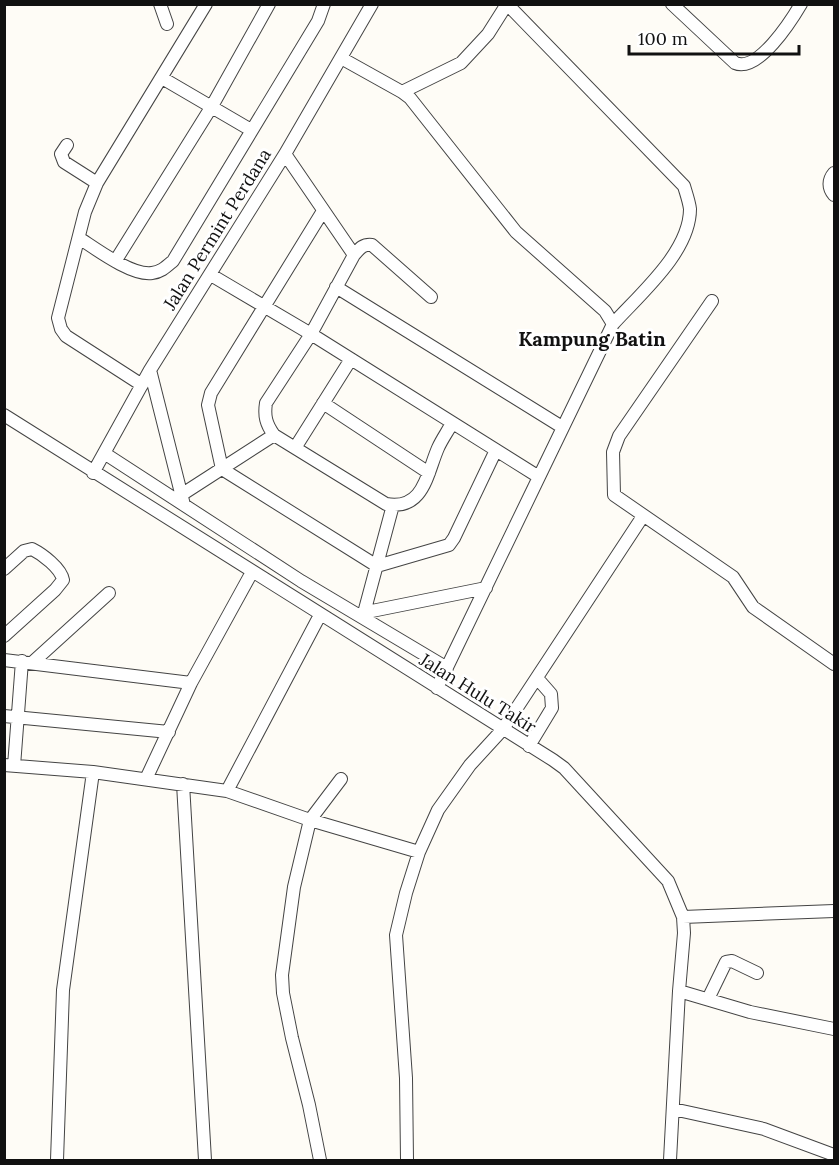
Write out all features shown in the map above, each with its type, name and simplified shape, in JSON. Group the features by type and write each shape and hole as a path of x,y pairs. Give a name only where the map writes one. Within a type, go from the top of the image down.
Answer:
{"street":[{"path":"160,4 167,24"},
{"path":"142,385 66,336 58,318 85,212 97,183 206,4"},
{"path":"116,260 212,106 269,4"},
{"path":"79,238 140,273 152,274 162,270 172,261 318,21 324,4"},
{"name":"Jalan Permint Perdana","path":"93,473 150,370 285,154 372,4"},
{"path":"402,92 461,63 488,34 507,4 684,186 690,207 687,225 678,249 613,324 437,688"},
{"path":"678,7 735,63 740,65 747,64 774,44 801,4"},
{"path":"341,58 402,92 418,108 508,223 605,311 613,324"},
{"path":"162,78 251,130"},
{"path":"67,145 61,154 64,162 97,183"},
{"path":"285,154 354,255"},
{"path":"834,173 829,185 834,195"},
{"path":"323,211 211,393 208,405 222,469 377,566 449,545 496,450"},
{"path":"431,297 372,245 367,244 362,247 354,255 310,334 266,403 265,414 267,425 274,435 386,504 393,505 402,504 421,492 439,446 453,423"},
{"path":"211,274 539,477"},
{"path":"336,287 562,427"},
{"path":"712,301 619,436 613,452 614,495 733,577 746,600 753,607 834,664"},
{"path":"295,448 351,359"},
{"path":"150,370 182,500"},
{"path":"323,403 429,473"},
{"name":"Jalan Hulu Takir","path":"4,416 564,768 660,873 675,895 683,917 684,933 670,1161"},
{"path":"182,500 222,469 274,435"},
{"path":"104,453 182,500 301,581 360,613 447,668"},
{"path":"360,613 377,566 393,505"},
{"path":"407,1161 406,1078 396,935 418,852 438,810 470,765 503,729 643,516"},
{"path":"4,569 24,551 32,549 62,575 63,580 4,636"},
{"path":"146,779 191,683 252,573"},
{"path":"360,613 486,588"},
{"path":"109,593 28,662 9,765 93,772 227,791 418,852"},
{"path":"227,791 320,615"},
{"path":"4,660 191,683"},
{"path":"529,746 552,708 551,694 537,678"},
{"path":"4,716 169,732"},
{"path":"57,1161 63,990 93,772"},
{"path":"320,1161 292,1038 283,993 282,975 294,887 310,819 341,779"},
{"path":"183,784 205,1161"},
{"path":"683,917 834,910"},
{"path":"708,999 726,962 732,961 757,973"},
{"path":"679,991 750,1012 834,1029"},
{"path":"673,1109 764,1129 834,1155"}],"district":[{"name":"Kampung Batin","path":"592,338"}]}
